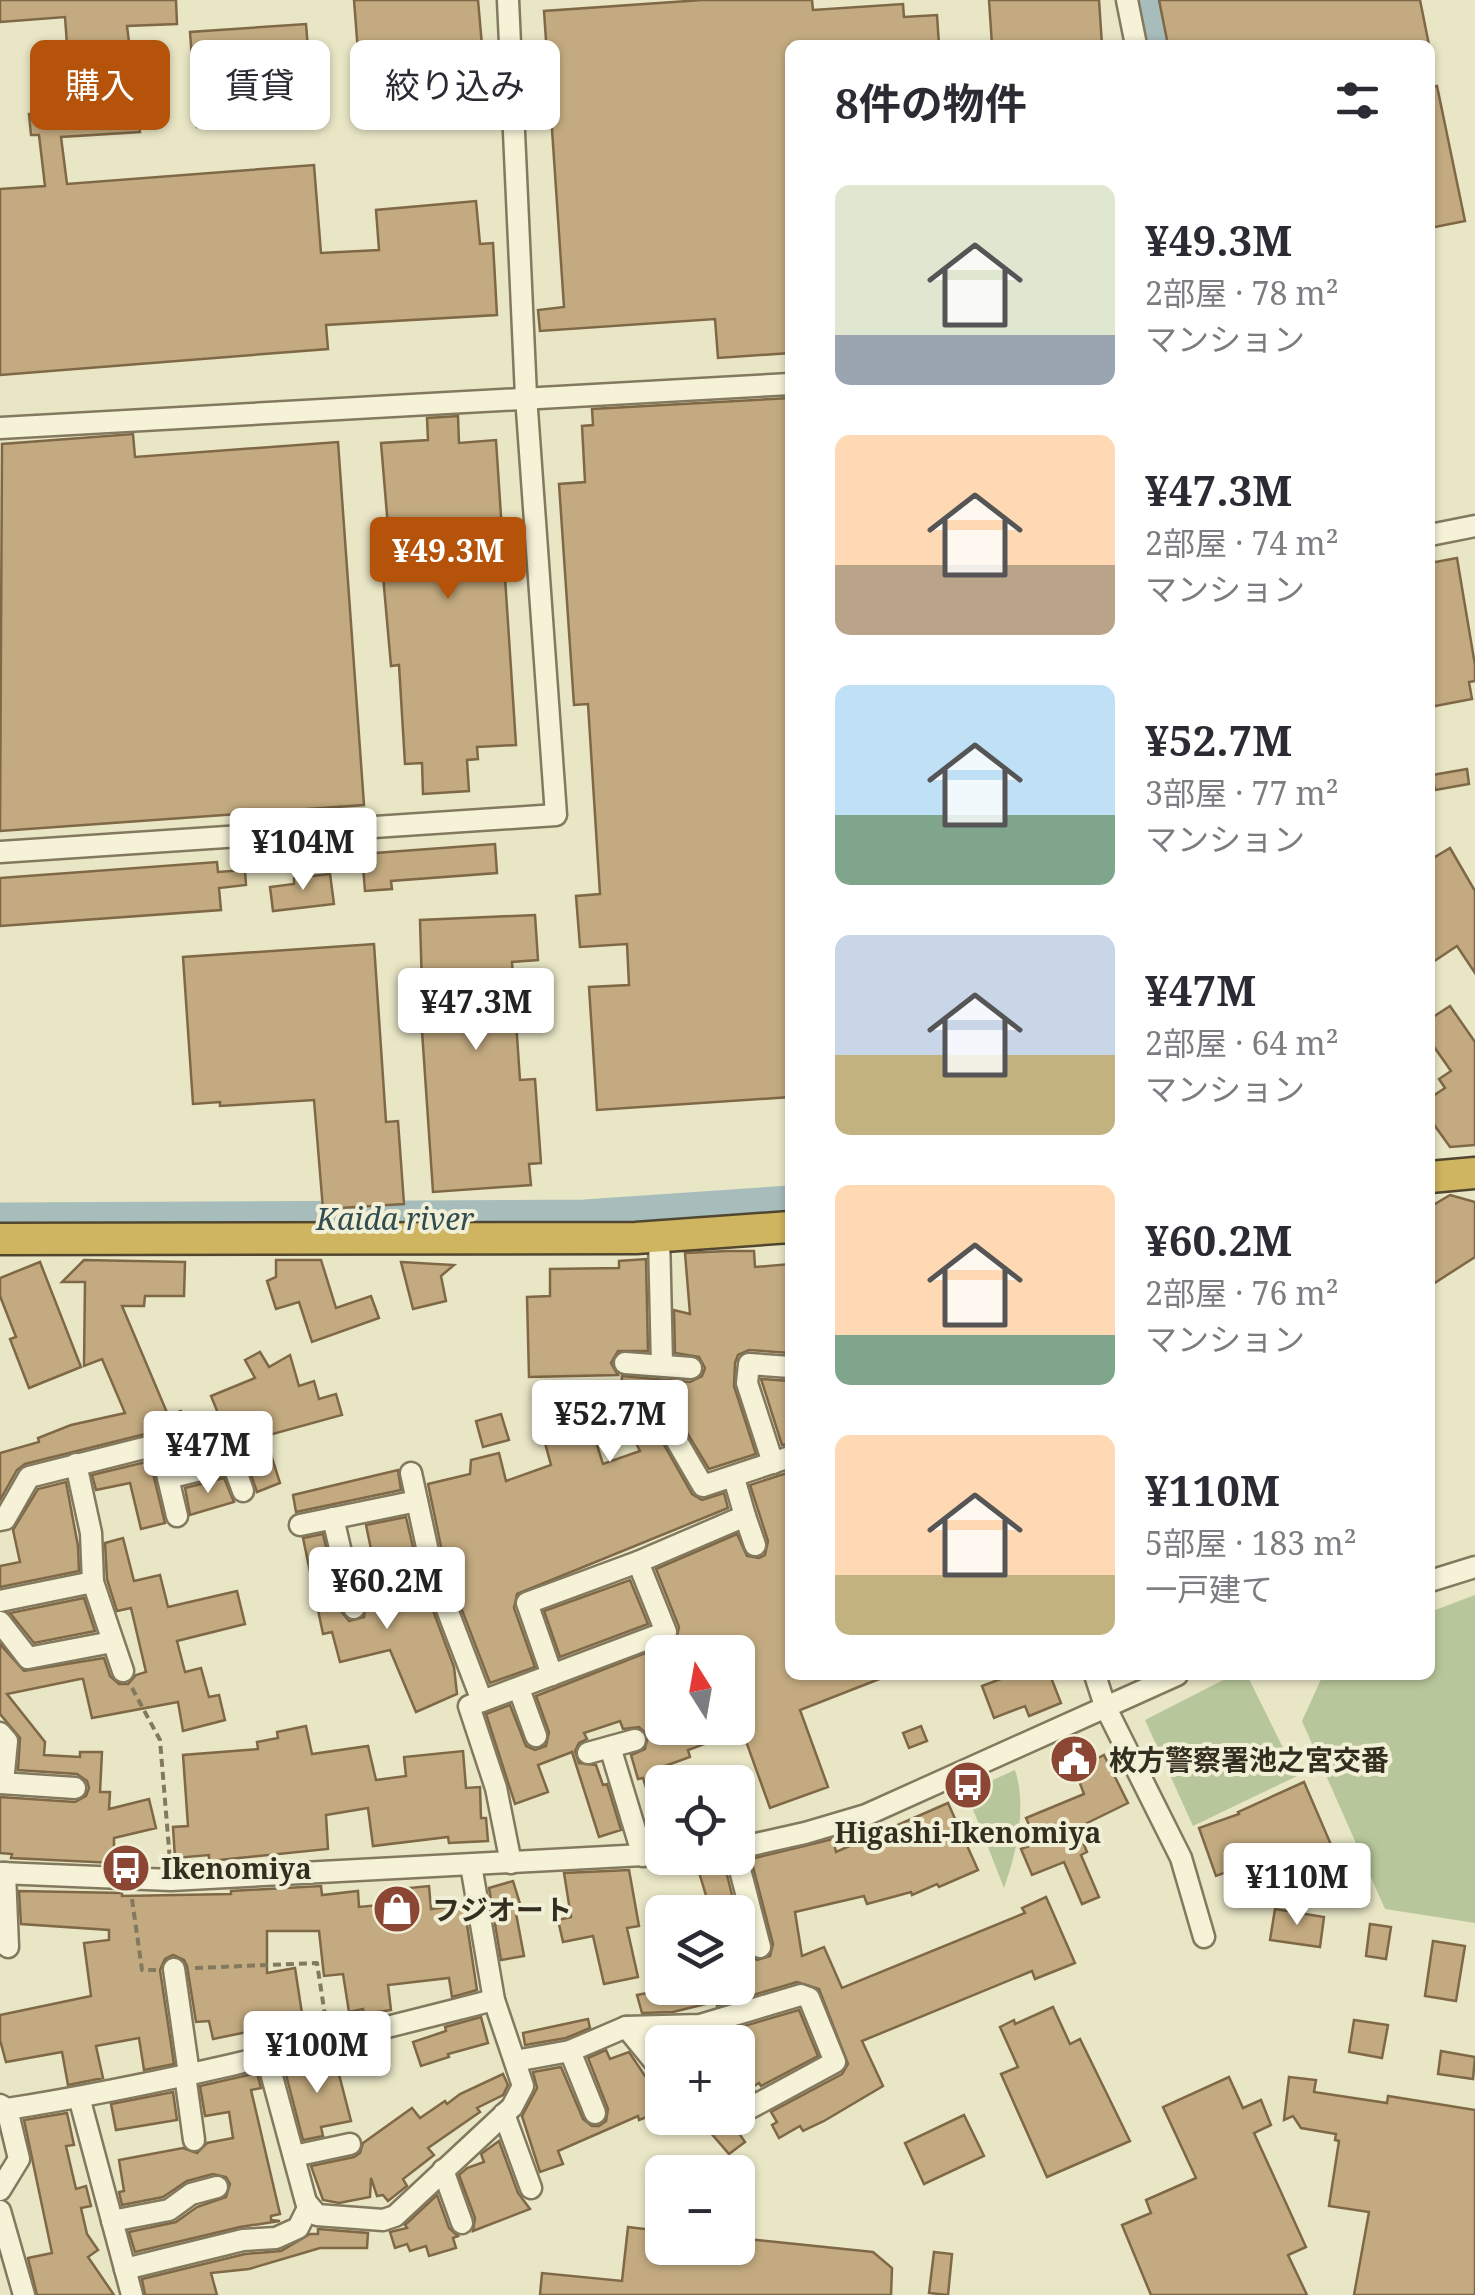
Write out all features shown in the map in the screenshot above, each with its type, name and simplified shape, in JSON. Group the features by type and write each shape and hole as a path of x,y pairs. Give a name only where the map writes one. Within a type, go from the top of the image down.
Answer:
{"highway":[{"path":"1435,1177 1475,1173"},
{"path":"0,1239 449,1240 660,1236 785,1227"}],"street":[{"path":"0,852 556,816 526,396 508,0"},
{"path":"1127,0 1135,40"},
{"path":"0,428 785,384"},
{"path":"1435,534 1475,526"},
{"path":"660,1236 662,1365"},
{"path":"625,1363 691,1368"},
{"path":"664,1419 703,1486 782,1460 747,1383 749,1364 785,1367"},
{"path":"223,1436 243,1492"},
{"path":"0,1520 5,1519 29,1477 160,1444 177,1516"},
{"path":"168,1478 232,1462"},
{"path":"76,1464 91,1532 93,1582 123,1671"},
{"path":"411,1473 432,1570 482,1701"},
{"path":"734,1478 755,1545"},
{"path":"300,1525 417,1501"},
{"path":"552,1676 527,1603 638,1562 745,1516"},
{"path":"333,1518 352,1600 432,1570"},
{"path":"511,1864 496,1788 468,1706 666,1632 638,1562"},
{"path":"1435,1579 1475,1567"},
{"path":"0,1601 93,1582"},
{"path":"0,1622 28,1658 112,1642"},
{"path":"1097,1680 1181,1858 1204,1937"},
{"path":"755,1844 866,1815 1165,1680"},
{"path":"520,1689 536,1736"},
{"path":"0,1733 7,1741 2,1783 74,1788"},
{"path":"588,1753 634,1740"},
{"path":"610,1747 645,1835"},
{"path":"8,1947 2,1873 171,1880 645,1856"},
{"path":"267,2058 309,2206 317,2215 383,2220 394,2216 504,2114 523,2086 494,2000 470,1865"},
{"path":"741,1875 760,1947"},
{"path":"174,1969 194,2140"},
{"path":"726,2025 801,1995 809,1998 835,2062 755,2105"},
{"path":"0,2190 19,2159 4,2107 78,2098 267,2058 494,2000"},
{"path":"515,2061 570,2051 626,2026 645,2028"},
{"path":"626,2026 645,2050"},
{"path":"570,2051 595,2113"},
{"path":"78,2098 132,2295"},
{"path":"504,2114 531,2188"},
{"path":"294,2156 350,2144"},
{"path":"444,2170 462,2223"},
{"path":"112,2220 168,2210 191,2194 217,2187"},
{"path":"125,2269 243,2240 276,2238 298,2228 309,2206"},
{"path":"0,2212 24,2295"}],"path":[{"path":"123,1671 160,1740 171,1880"},
{"path":"130,1879 142,1970 317,1964 329,2042"}],"green space":[{"path":"1475,1595 1475,1923 1385,1909 1302,1721 1321,1680 1435,1680 1435,1610"},
{"path":"1223,1680 1249,1680 1297,1776 1193,1826 1145,1720"},
{"path":"1015,1770 1019,1784 1019,1829 1004,1888 969,1799 979,1794 977,1787"}],"building":[{"path":"0,0 176,0 177,24 127,26 129,40 67,40 65,17 0,22"},
{"path":"354,0 478,0 482,40 357,40"},
{"path":"702,0 812,0 813,10 903,4 904,17 937,15 939,40 785,40 785,353 718,358 715,319 540,331 538,310 564,307 552,130 560,130 560,40 546,40 544,11"},
{"path":"989,0 1099,0 1102,40 992,40"},
{"path":"1159,0 1420,0 1428,40 1167,40"},
{"path":"306,24 307,40 191,40 190,32"},
{"path":"1435,86 1465,221 1435,227"},
{"path":"31,130 140,130 61,137 67,184 314,165 321,253 379,250 376,210 476,201 480,244 493,243 497,315 326,325 328,349 0,375 0,189 45,186 39,135 31,135"},
{"path":"785,398 785,1097 597,1110 589,987 629,985 627,944 580,947 576,896 600,894 588,704 574,705 559,484 585,482 582,426 593,425 592,409"},
{"path":"458,416 459,443 496,440 516,745 477,747 478,759 467,760 469,791 423,794 422,763 405,764 399,665 391,666 382,564 391,563 381,443 428,440 427,418"},
{"path":"133,434 135,457 338,442 364,805 0,831 2,444"},
{"path":"1457,558 1475,681 1469,682 1472,699 1435,706 1435,562"},
{"path":"1467,769 1469,784 1435,790 1435,774"},
{"path":"495,844 497,873 391,881 392,889 365,891 362,854"},
{"path":"1450,848 1475,891 1475,973 1457,946 1435,961 1435,857"},
{"path":"217,862 218,872 245,870 246,885 219,888 221,910 0,926 0,878"},
{"path":"330,874 334,904 273,911 270,887 294,884 294,878"},
{"path":"535,915 538,960 512,962 520,1080 535,1079 541,1163 529,1164 531,1185 433,1192 419,987 420,920"},
{"path":"374,944 386,1122 398,1121 404,1204 323,1209 314,1100 193,1104 183,957"},
{"path":"1450,1006 1475,1042 1475,1145 1450,1147 1435,1126 1435,1095 1445,1088 1439,1079 1451,1071 1435,1048 1435,1016"},
{"path":"1450,1195 1475,1202 1475,1257 1435,1283 1435,1204"},
{"path":"754,1251 755,1267 785,1264 785,1353 749,1350 738,1355 735,1363 734,1386 756,1454 709,1469 672,1408 656,1408 650,1420 692,1494 702,1500 724,1493 728,1508 517,1594 514,1608 535,1667 490,1683 445,1566 428,1484 470,1474 471,1460 499,1453 506,1481 551,1465 545,1443 592,1429 603,1464 640,1451 626,1423 660,1405 620,1400 622,1376 690,1382 702,1376 705,1368 699,1357 675,1353 674,1310 690,1314 685,1253"},
{"path":"646,1259 648,1351 618,1351 611,1363 618,1375 529,1377 527,1297 550,1296 550,1269 619,1268 619,1261"},
{"path":"84,1260 185,1262 184,1296 145,1296 144,1306 122,1306 168,1415 181,1411 188,1434 211,1429 214,1452 178,1461 171,1435 157,1431 25,1464 17,1470 0,1500 0,1453 39,1442 38,1438 71,1425 125,1413 102,1359 84,1366 85,1282 62,1282"},
{"path":"276,1260 321,1260 336,1308 371,1296 379,1318 312,1342 299,1302 276,1309 267,1281 276,1277"},
{"path":"40,1262 81,1367 29,1388 10,1339 16,1337 0,1296 0,1278"},
{"path":"401,1262 454,1265 441,1276 446,1301 413,1309"},
{"path":"260,1352 269,1367 290,1355 299,1386 314,1381 319,1399 336,1394 342,1415 265,1436 280,1483 257,1492 236,1431 222,1423 211,1396 255,1378 245,1360"},
{"path":"761,1379 785,1381 782,1445"},
{"path":"501,1414 509,1440 483,1447 476,1421"},
{"path":"150,1461 165,1523 141,1529 130,1483 96,1490 92,1475"},
{"path":"398,1470 401,1490 296,1512 293,1495"},
{"path":"785,1474 785,1680 877,1680 800,1710 828,1787 770,1808 747,1745 755,1745 755,1635 677,1635 679,1627 656,1569 737,1534 747,1556 765,1555 768,1541 750,1485"},
{"path":"224,1478 234,1502 190,1515 185,1488"},
{"path":"66,1482 79,1571 0,1587 0,1566 20,1562 13,1530 38,1489"},
{"path":"406,1517 416,1560 360,1574 355,1552 371,1549 366,1525"},
{"path":"323,1534 341,1611 349,1621 364,1617 366,1601 424,1586 454,1667 457,1694 416,1712 390,1650 340,1662 332,1632 323,1634 303,1538"},
{"path":"123,1538 134,1581 160,1575 168,1607 237,1591 245,1624 177,1641 185,1672 201,1668 209,1697 219,1695 225,1720 183,1731 178,1702 92,1718 83,1679 7,1694 45,1742 44,1755 80,1757 80,1752 102,1752 100,1792 110,1792 109,1809 149,1799 156,1828 114,1838 114,1863 11,1858 12,1854 0,1853 0,1797 75,1802 86,1796 89,1788 87,1781 77,1774 18,1770 20,1738 0,1714 0,1644 24,1671 104,1658 110,1676 119,1684 128,1684 136,1675 146,1672 131,1608 117,1611 107,1579 105,1543"},
{"path":"630,1580 648,1624 560,1657 544,1611"},
{"path":"84,1598 95,1631 34,1643 10,1613"},
{"path":"645,1653 645,1732 639,1727 623,1729 620,1721 584,1733 587,1739 575,1751 579,1763 596,1765 603,1785 607,1784 621,1830 599,1837 572,1752 538,1765 548,1792 515,1804 486,1714 510,1705 526,1746 535,1750 546,1746 549,1732 536,1696"},
{"path":"998,1680 1052,1680 1061,1703 1029,1716 1025,1706 994,1718 982,1686"},
{"path":"306,1726 312,1754 368,1746 376,1780 406,1776 404,1757 463,1751 466,1788 480,1787 481,1818 486,1818 488,1841 449,1843 448,1837 373,1846 368,1808 326,1815 328,1849 209,1861 209,1855 175,1858 173,1827 188,1826 183,1755 258,1749 257,1742 278,1738 277,1732"},
{"path":"921,1726 927,1741 909,1748 903,1733"},
{"path":"646,1745 702,1745 688,1750 690,1757 668,1765 645,1765 645,1784 643,1778 638,1779 631,1755"},
{"path":"1104,1755 1128,1803 1077,1828 1087,1852 1081,1855 1099,1897 1082,1904 1064,1862 1032,1875 1021,1849 1037,1843 1026,1818 1084,1794 1075,1770"},
{"path":"1304,1782 1332,1847 1318,1853 1325,1870 1310,1876 1292,1876 1226,1853 1232,1870 1216,1876 1199,1828 1239,1814"},
{"path":"948,1803 978,1870 912,1895 911,1892 867,1904 864,1896 795,1912 802,1956 824,1947 842,1988 1025,1913 1022,1908 1046,1897 1075,1963 1035,1979 1032,1971 862,2041 883,2086 824,2121 803,2131 800,2126 779,2138 771,2112 842,2074 848,2064 819,1989 797,1982 755,1994 755,1959 770,1956 773,1944 755,1874 755,1858 833,1839 836,1852"},
{"path":"629,1870 639,1926 627,1928 638,1977 604,1984 593,1936 563,1942 558,1920 571,1917 564,1873"},
{"path":"700,1875 727,1875 732,1895 706,1895"},
{"path":"513,1881 521,1907 515,1908 524,1956 501,1960 489,1888"},
{"path":"321,1886 322,1895 358,1891 359,1907 390,1904 388,1890 429,1886 431,1909 464,1905 477,1990 452,1997 449,1978 388,1985 391,2010 349,2012 343,1974 324,1976 319,1931 267,1931 267,1973 295,1968 305,2033 249,2047 247,2032 213,2039 209,2021 196,2022 187,1966 173,1955 165,1959 160,1970 174,2064 144,2070 139,2038 96,2046 103,2078 68,2085 62,2052 6,2062 0,2040 0,2015 91,1996 84,1943 109,1940 109,1930 21,1924 19,1891 122,1896 231,1894"},
{"path":"1275,1909 1324,1917 1320,1947 1270,1940"},
{"path":"1370,1924 1391,1927 1386,1959 1366,1956"},
{"path":"1433,1941 1465,1946 1456,2001 1425,1996"},
{"path":"645,1993 645,2005 702,2005 673,2012 642,2013 637,1995"},
{"path":"1053,2007 1070,2044 1080,2039 1130,2141 1047,2177 1001,2074 1018,2067 1000,2027"},
{"path":"799,2010 818,2056 761,2086 755,2085 755,2025 748,2025"},
{"path":"481,2017 488,2043 421,2066 413,2042 446,2031 445,2027"},
{"path":"588,2019 590,2028 566,2038 525,2045 523,2033"},
{"path":"1354,2020 1388,2025 1382,2058 1349,2052"},
{"path":"606,2050 610,2059 629,2052 645,2076 645,2118 639,2120 638,2116 558,2151 563,2164 540,2172 522,2116 537,2088 533,2072 561,2067 583,2119 599,2126 606,2121 608,2109 588,2058"},
{"path":"1441,2051 1475,2057 1473,2079 1438,2074"},
{"path":"334,2055 351,2121 321,2127 323,2136 303,2140 284,2067"},
{"path":"257,2073 261,2088 251,2090 280,2214 271,2216 271,2220 280,2221 135,2252 129,2232 176,2222 197,2207 226,2197 230,2184 226,2177 213,2174 187,2181 163,2197 122,2205 119,2160 183,2148 197,2153 207,2143 233,2138 229,2112 205,2116 200,2086"},
{"path":"503,2074 508,2085 503,2095 477,2108 480,2112 428,2148 434,2155 403,2179 407,2186 388,2201 383,2195 377,2196 371,2178 370,2197 339,2203 323,2200 311,2166 354,2157 363,2143 412,2108 420,2118 445,2101 447,2104"},
{"path":"1229,2077 1243,2108 1261,2100 1271,2125 1254,2133 1306,2247 1288,2255 1307,2295 1151,2295 1122,2225 1151,2213 1146,2200 1196,2178 1163,2107"},
{"path":"1289,2077 1316,2080 1314,2092 1387,2103 1388,2096 1475,2110 1475,2295 1354,2295 1369,2212 1329,2206 1339,2141 1335,2140 1336,2134 1301,2128 1293,2116 1284,2120"},
{"path":"173,2092 177,2120 116,2130 111,2104"},
{"path":"67,2113 74,2145 66,2146 76,2189 86,2186 91,2206 81,2208 87,2234 98,2250 88,2257 114,2295 37,2295 28,2258 52,2253 24,2120"},
{"path":"964,2115 984,2156 924,2184 905,2143"},
{"path":"713,2135 740,2135 745,2142 729,2154"},
{"path":"499,2141 518,2193 530,2209 473,2231 475,2218 459,2175 484,2162 481,2154"},
{"path":"437,2195 449,2228 458,2236 453,2238 456,2248 429,2256 426,2246 410,2251 407,2244 395,2248 390,2232 407,2228 405,2225"},
{"path":"628,2227 645,2229 645,2265 755,2265 755,2240 873,2252 892,2268 891,2295 540,2295 542,2273 622,2281"},
{"path":"318,2229 368,2233 367,2248 320,2248 249,2269 211,2273 217,2295 145,2295 142,2279 245,2254 281,2251 310,2234 318,2234"},
{"path":"934,2252 952,2254 948,2295 929,2293"}],"waterway":[{"name":"Kaida river","path":"1142,0 1149,40"},
{"name":"Kaida river","path":"0,1220 585,1217 785,1203"}],"place":[{"name":"枚方警察署池之宮交番","path":"1074,1759"},
{"name":"Higashi-Ikenomiya","path":"968,1785"},
{"name":"Ikenomiya","path":"126,1868"},
{"name":"フジオート","path":"397,1909"}]}
